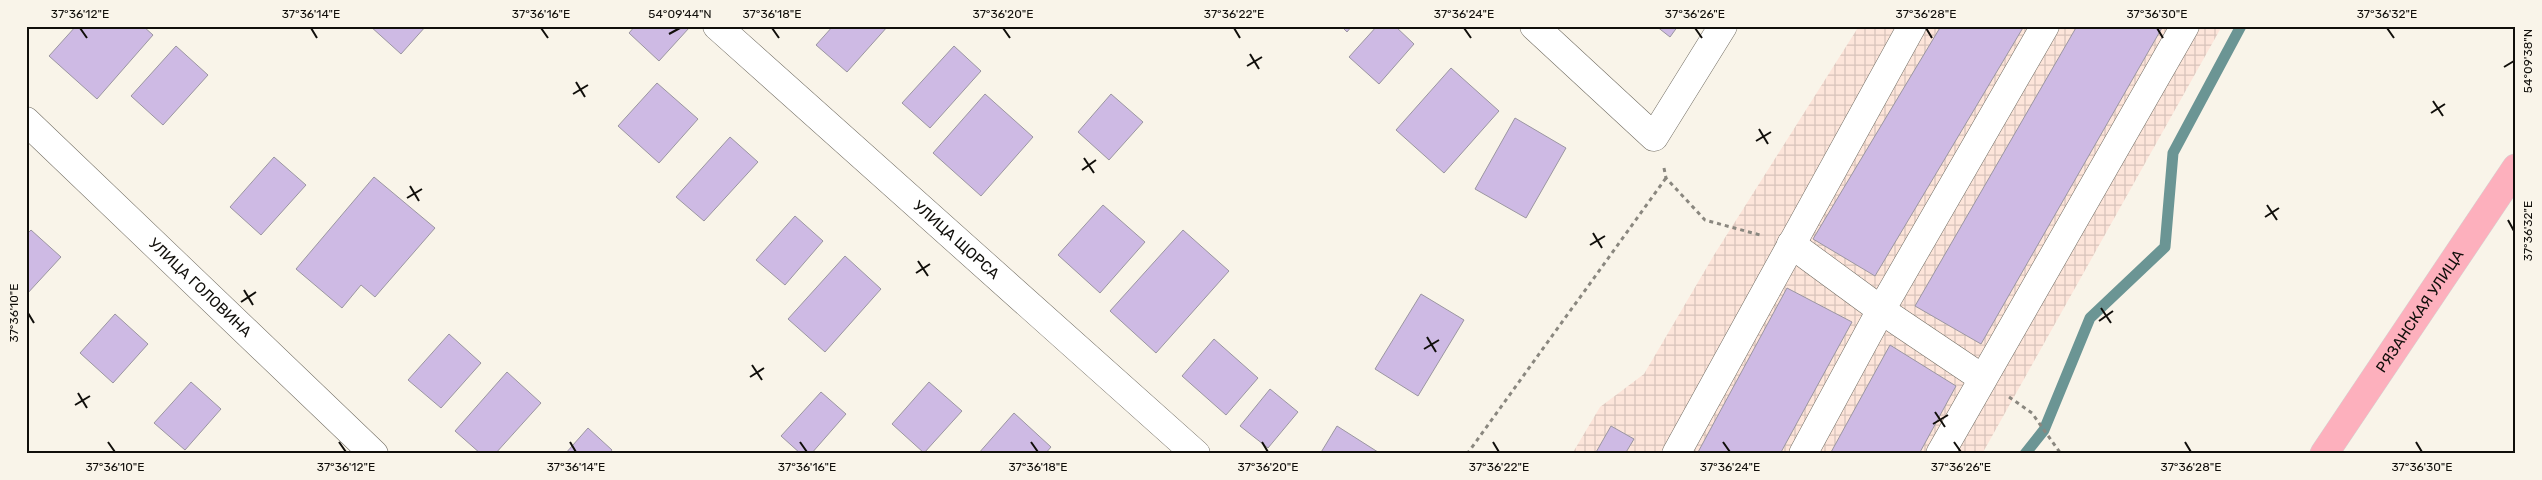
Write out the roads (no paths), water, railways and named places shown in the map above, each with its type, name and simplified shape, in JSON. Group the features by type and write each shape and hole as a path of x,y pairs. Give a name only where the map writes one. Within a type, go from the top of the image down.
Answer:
{"main road":[{"name":"РЯЗАНСКАЯ УЛИЦА","path":"2324,454 2516,168"}],"street":[{"name":"УЛИЦА ЩОРСА","path":"717,26 1196,454"},
{"path":"1534,26 1654,137 1723,26"},
{"path":"1676,454 1912,26"},
{"path":"1803,454 1881,310 2044,26"},
{"path":"1940,454 2185,26"},
{"name":"УЛИЦА ГОЛОВИНА","path":"26,121 374,454"},
{"path":"1791,244 1881,310 1982,378"}],"waterway":[{"path":"2025,454 2044,430 2090,318 2165,247 2173,153 2241,26"}]}
